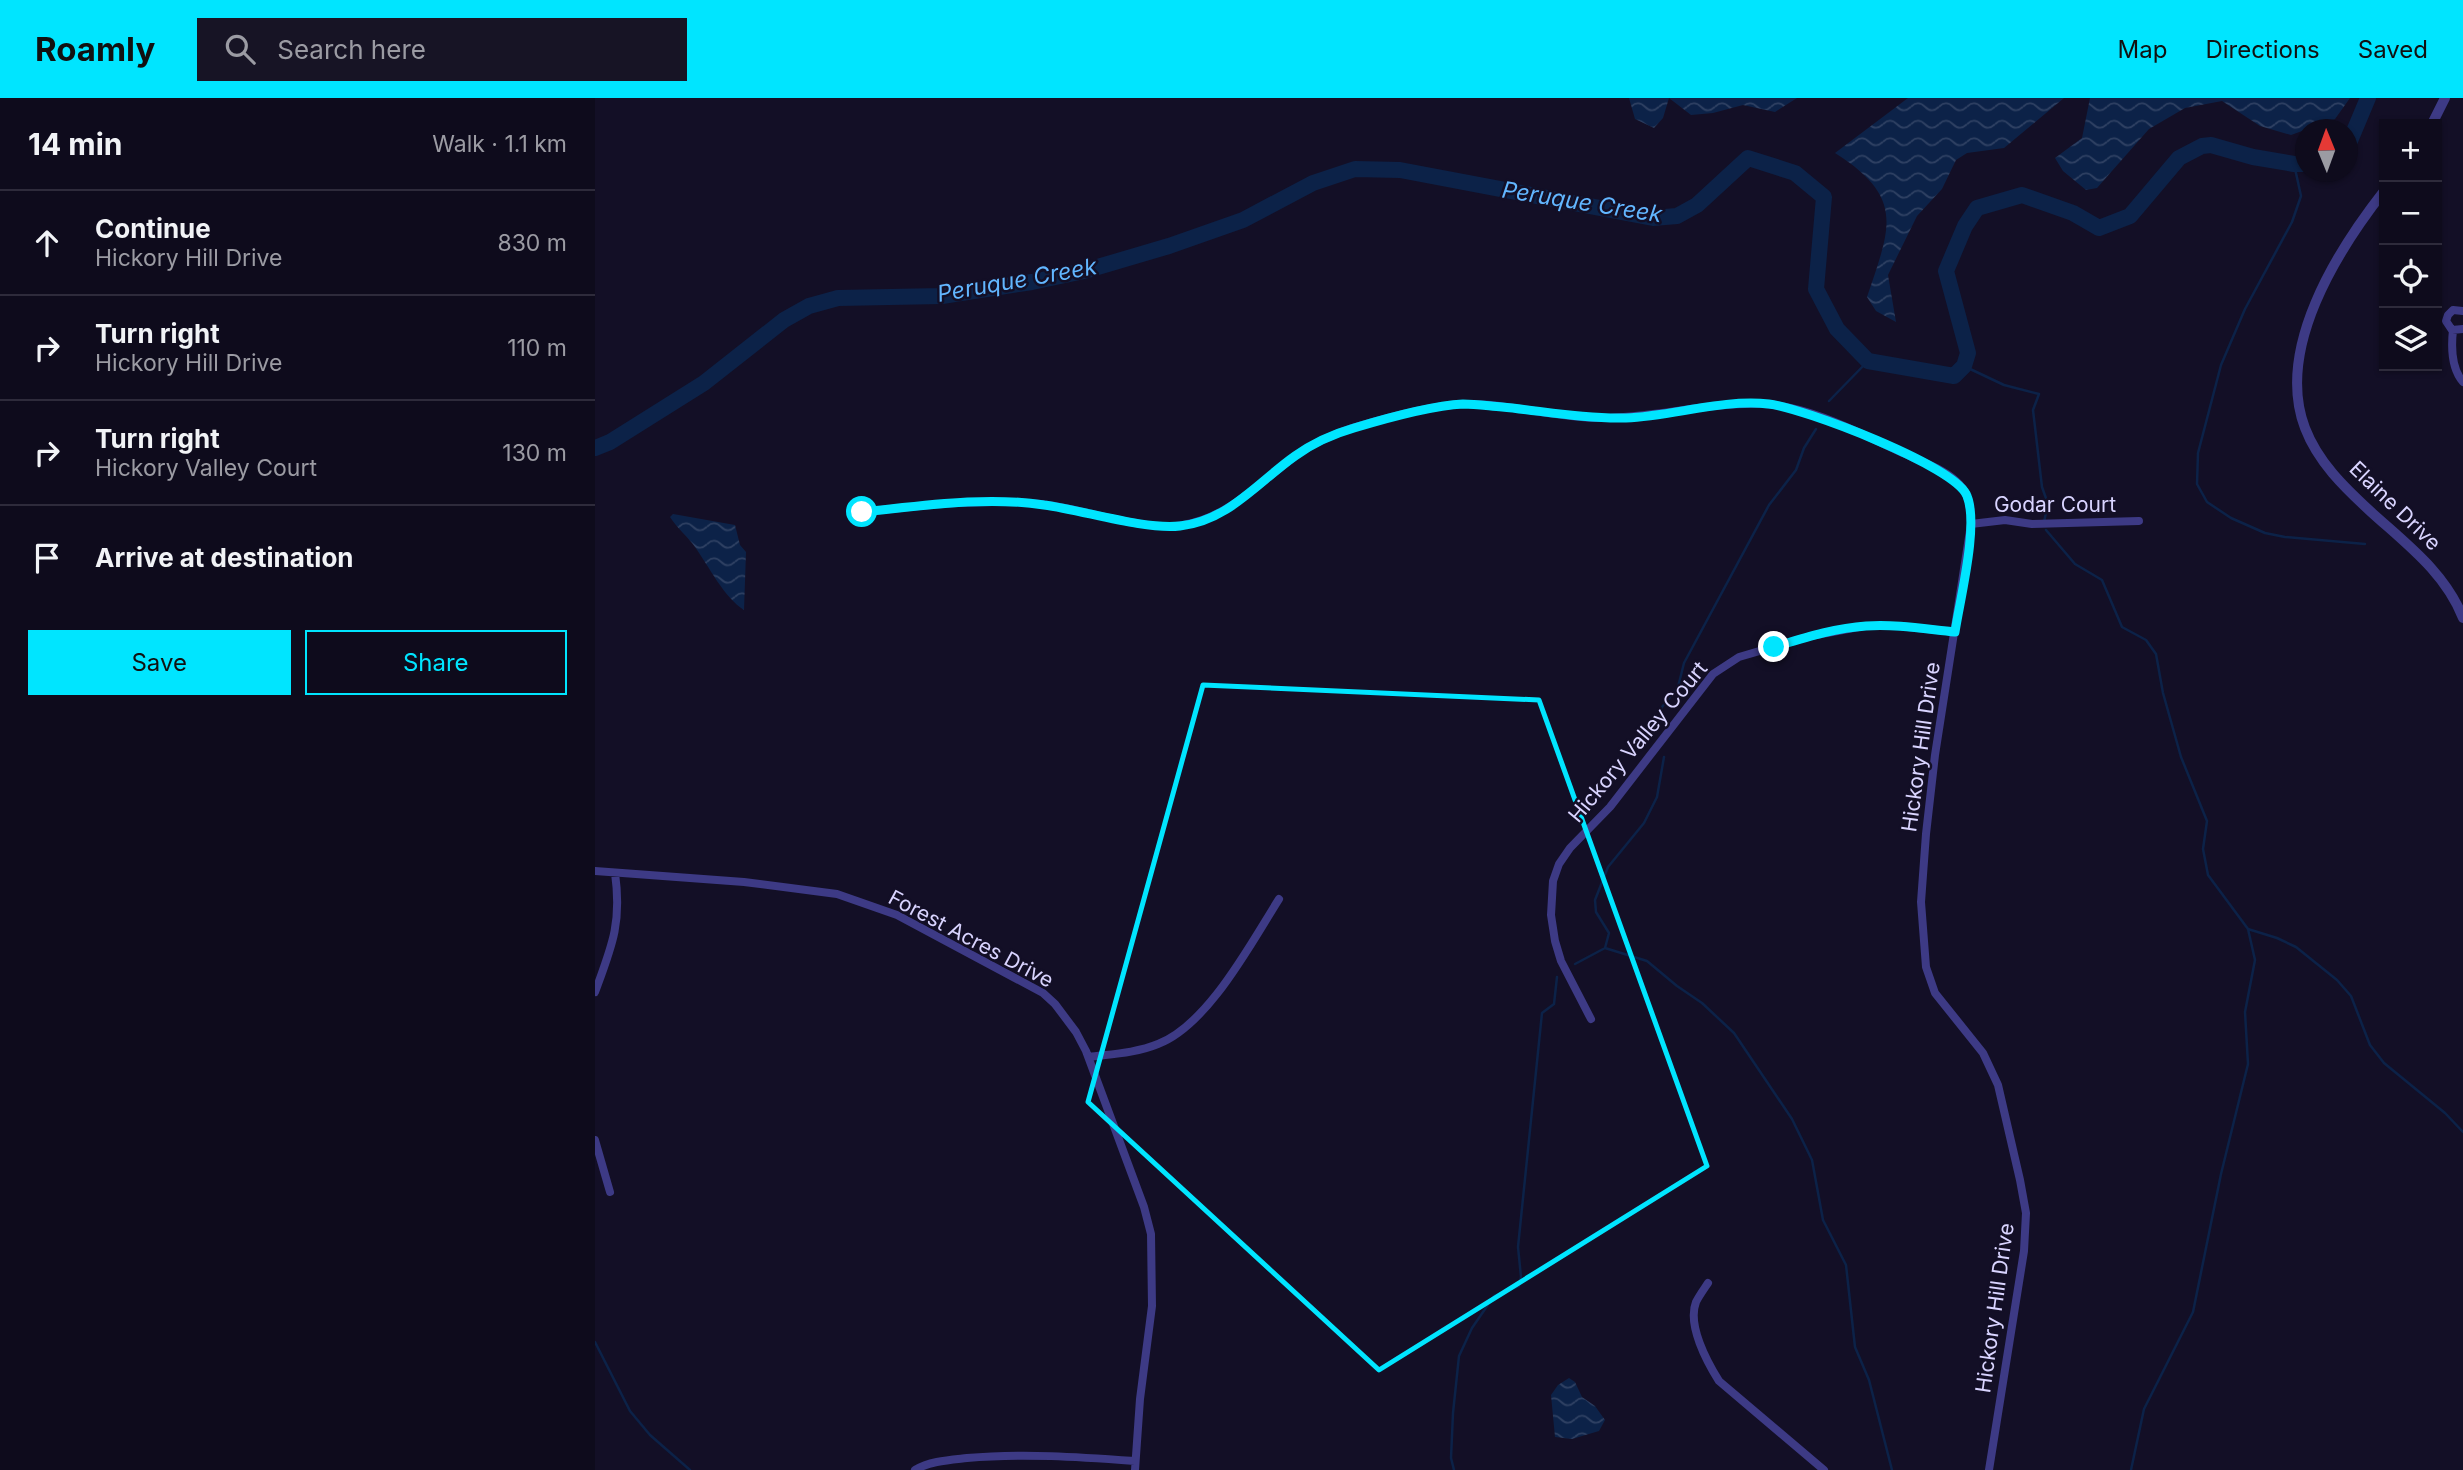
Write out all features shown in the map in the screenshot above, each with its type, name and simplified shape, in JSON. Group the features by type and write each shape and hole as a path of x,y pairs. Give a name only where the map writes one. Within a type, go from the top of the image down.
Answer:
{"street":[{"path":"2434,119 2445,98"},
{"name":"Elaine Drive","path":"2379,198 2324,284 2309,319 2297,370 2302,416 2311,440 2325,463 2345,488 2428,562 2452,595 2463,618"},
{"path":"2463,311 2453,310 2448,315 2447,325 2453,330 2463,329"},
{"path":"2453,330 2452,357 2463,382"},
{"name":"Hickory Hill Drive","path":"862,512 964,503 1041,504 1154,526 1179,526 1208,520 1229,508 1295,456 1321,440 1353,428 1439,407 1465,404 1596,418 1628,418 1741,403 1766,404 1805,412 1854,431 1943,472 1960,485 1967,495 1971,524 1935,755 1921,902 1926,967 1935,993 1983,1053 1998,1085 2025,1213 2024,1251 1989,1470"},
{"name":"Godar Court","path":"1971,524 2005,520 2032,524 2139,521"},
{"name":"Hickory Valley Court","path":"1591,1018 1561,961 1555,941 1551,915 1553,881 1559,864 1570,848 1610,807 1713,674 1739,657 1811,636 1864,626 1898,626 1955,632"},
{"name":"Forest Acres Drive","path":"595,872 778,886 837,894 897,915 1043,993 1055,1004 1076,1032 1089,1057 1144,1207 1151,1234 1152,1306 1135,1465"},
{"path":"595,992 613,945 617,926 615,873"},
{"path":"1089,1057 1133,1052 1161,1043 1184,1027 1226,982 1279,899"},
{"path":"595,1140 610,1192"},
{"path":"1708,1283 1695,1304 1695,1322 1699,1341 1714,1373 1748,1408 1824,1470"},
{"path":"915,1470 941,1461 1005,1455 1135,1465"}],"highlighted area":[{"path":"1203,685 1539,700 1707,1166 1379,1370 1088,1102"}],"water":[{"path":"1629,98 1669,98 1663,118 1654,128 1635,119"},
{"path":"1669,98 1797,98 1775,112 1743,105 1713,113 1691,115"},
{"path":"1908,98 2064,98 2004,148 1967,153 1956,160 1942,189 1917,216 1888,275 1896,322 1876,311 1867,297 1886,233 1882,200 1858,169 1835,153"},
{"path":"2090,98 2350,98 2335,119 2295,119 2295,134 2291,135 2260,126 2222,101 2185,108 2149,129 2097,188 2086,190 2063,171 2055,158 2082,138"},
{"path":"673,514 735,525 740,545 746,552 744,610 723,589 695,547 670,517"},
{"path":"1569,1378 1575,1382 1582,1397 1595,1406 1605,1420 1599,1431 1572,1439 1555,1437 1551,1395 1558,1385"}],"waterway":[{"name":"Peruque Creek","path":"2358,122 2368,98"},
{"name":"Peruque Creek","path":"595,448 610,442 704,383 784,320 809,306 838,298 942,296 1084,271 1169,246 1243,220 1313,183 1355,169 1400,170 1653,218 1677,216 1697,205 1748,158 1795,173 1824,197 1816,289 1837,329 1868,361 1954,376 1964,366 1968,353 1946,271 1965,226 1977,208 2022,195 2073,213 2099,228 2130,216 2179,158 2202,146 2211,145 2253,157 2295,164"},
{"path":"2294,164 2301,196 2292,222 2245,309 2221,365 2198,453 2197,484 2207,502 2231,518 2265,533 2365,544"},
{"path":"1829,401 1868,361"},
{"path":"1954,376 1968,368 2004,385 2039,394 2033,410 2042,487 2048,504 2044,522"},
{"path":"1659,727 1662,707 1678,687 1684,663 1769,505 1796,470 1804,448 1816,429"},
{"path":"2046,530 2075,564 2102,580 2122,627 2146,640 2156,654 2163,693 2181,757 2207,821 2203,849 2208,875 2248,929 2255,960 2245,1012 2248,1064 2221,1174 2193,1312 2144,1409 2131,1470"},
{"path":"1605,948 1609,933 1596,912 1595,900 1608,867 1644,823 1657,797 1664,757"},
{"path":"2248,929 2296,947 2337,980 2351,996 2370,1045 2384,1063 2445,1113 2463,1132"},
{"path":"1575,964 1605,948 1647,961 1702,1003 1734,1033 1792,1119 1812,1160 1823,1220 1846,1265 1855,1347 1869,1380 1892,1470"},
{"path":"1454,1470 1451,1458 1459,1356 1472,1328 1494,1296 1519,1286 1521,1277 1518,1247 1542,1013 1554,1004 1557,977"},
{"path":"595,1342 630,1411 650,1435 690,1470"}],"route":[{"path":"862,512 980,502 1041,504 1154,526 1179,526 1208,520 1229,508 1295,456 1321,440 1353,428 1439,407 1465,404 1596,418 1628,418 1741,403 1787,407 1854,431 1943,472 1960,485 1967,495 1971,524 1955,632 1898,626 1864,626 1811,636 1774,647"}]}
